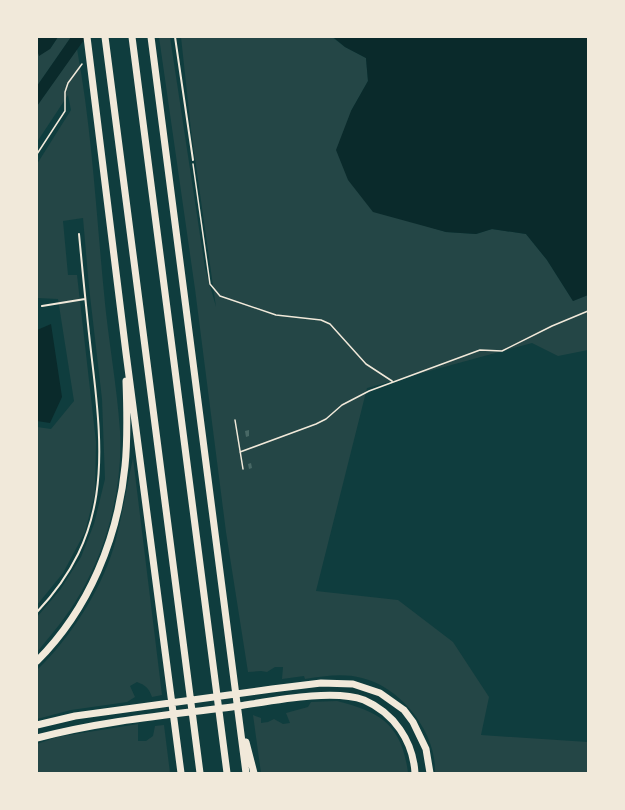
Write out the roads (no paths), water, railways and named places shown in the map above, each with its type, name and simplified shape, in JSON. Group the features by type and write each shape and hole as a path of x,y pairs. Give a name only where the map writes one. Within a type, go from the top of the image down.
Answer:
{"highway":[{"path":"87,37 126,353 181,773"},
{"path":"105,37 200,773"},
{"path":"132,37 227,773"},
{"path":"151,37 246,773"},
{"path":"37,661 64,629 82,602 94,581 111,538 119,508 125,466 127,439 126,353"},
{"path":"37,725 75,716 272,689 337,683 353,684 380,692 404,710 413,722 426,749 430,773"},
{"path":"37,738 99,725 143,718 274,701 330,696 363,700 375,705 385,713 401,729 412,750 415,773"},
{"path":"238,716 254,773"}],"lane":[{"path":"174,37 193,160"},
{"path":"37,612 53,596 68,573 88,533 96,504 100,476 100,442 79,234"},
{"path":"42,306 85,298"}]}
